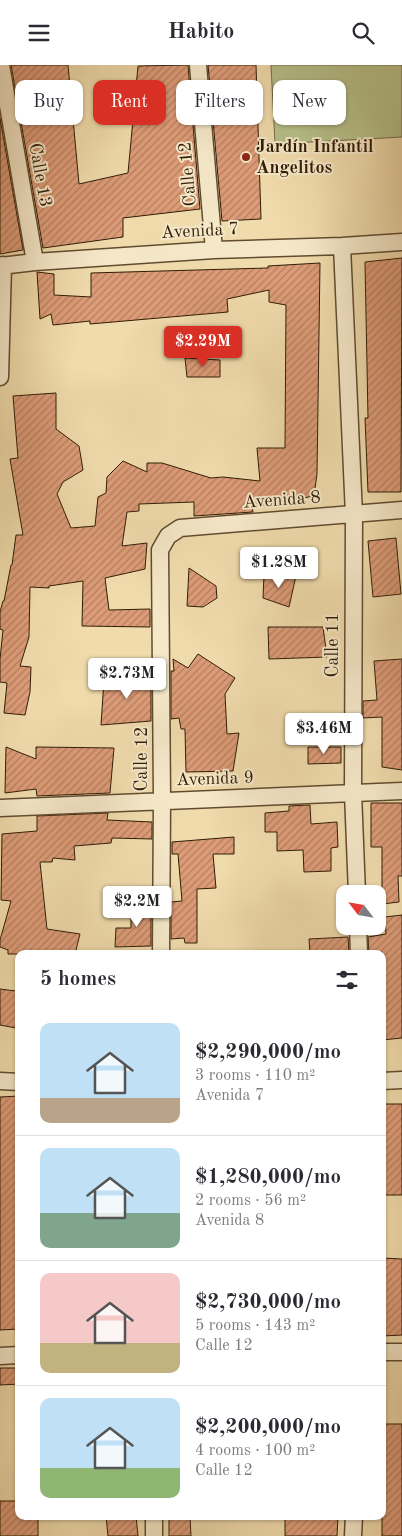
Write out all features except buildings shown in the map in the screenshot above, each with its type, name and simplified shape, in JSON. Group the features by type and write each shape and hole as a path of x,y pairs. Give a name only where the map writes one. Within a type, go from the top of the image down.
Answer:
{"street":[{"name":"Calle 13","path":"1,65 35,262"},
{"name":"Calle 12","path":"198,65 214,249"},
{"name":"Avenida 7","path":"2,265 214,249 342,246 402,242"},
{"name":"Calle 11","path":"342,246 354,515 353,793 357,885"},
{"path":"0,377 2,265"},
{"name":"Avenida 8","path":"168,536 180,528 402,510"},
{"name":"Calle 12","path":"162,950 160,550 168,536"},
{"name":"Avenida 9","path":"0,808 402,791"},
{"path":"358,935 359,950"},
{"path":"386,1081 402,1079"},
{"path":"0,1081 15,1082"},
{"path":"386,1352 402,1352"},
{"path":"0,1356 15,1355"},
{"path":"154,1520 154,1536"},
{"path":"353,1536 354,1520"}],"green space":[{"path":"271,65 402,65 402,137 275,144 274,125 346,125 346,80 273,80 273,104"}],"place":[{"name":"Jardín Infantil Angelitos","path":"246,157"}]}
